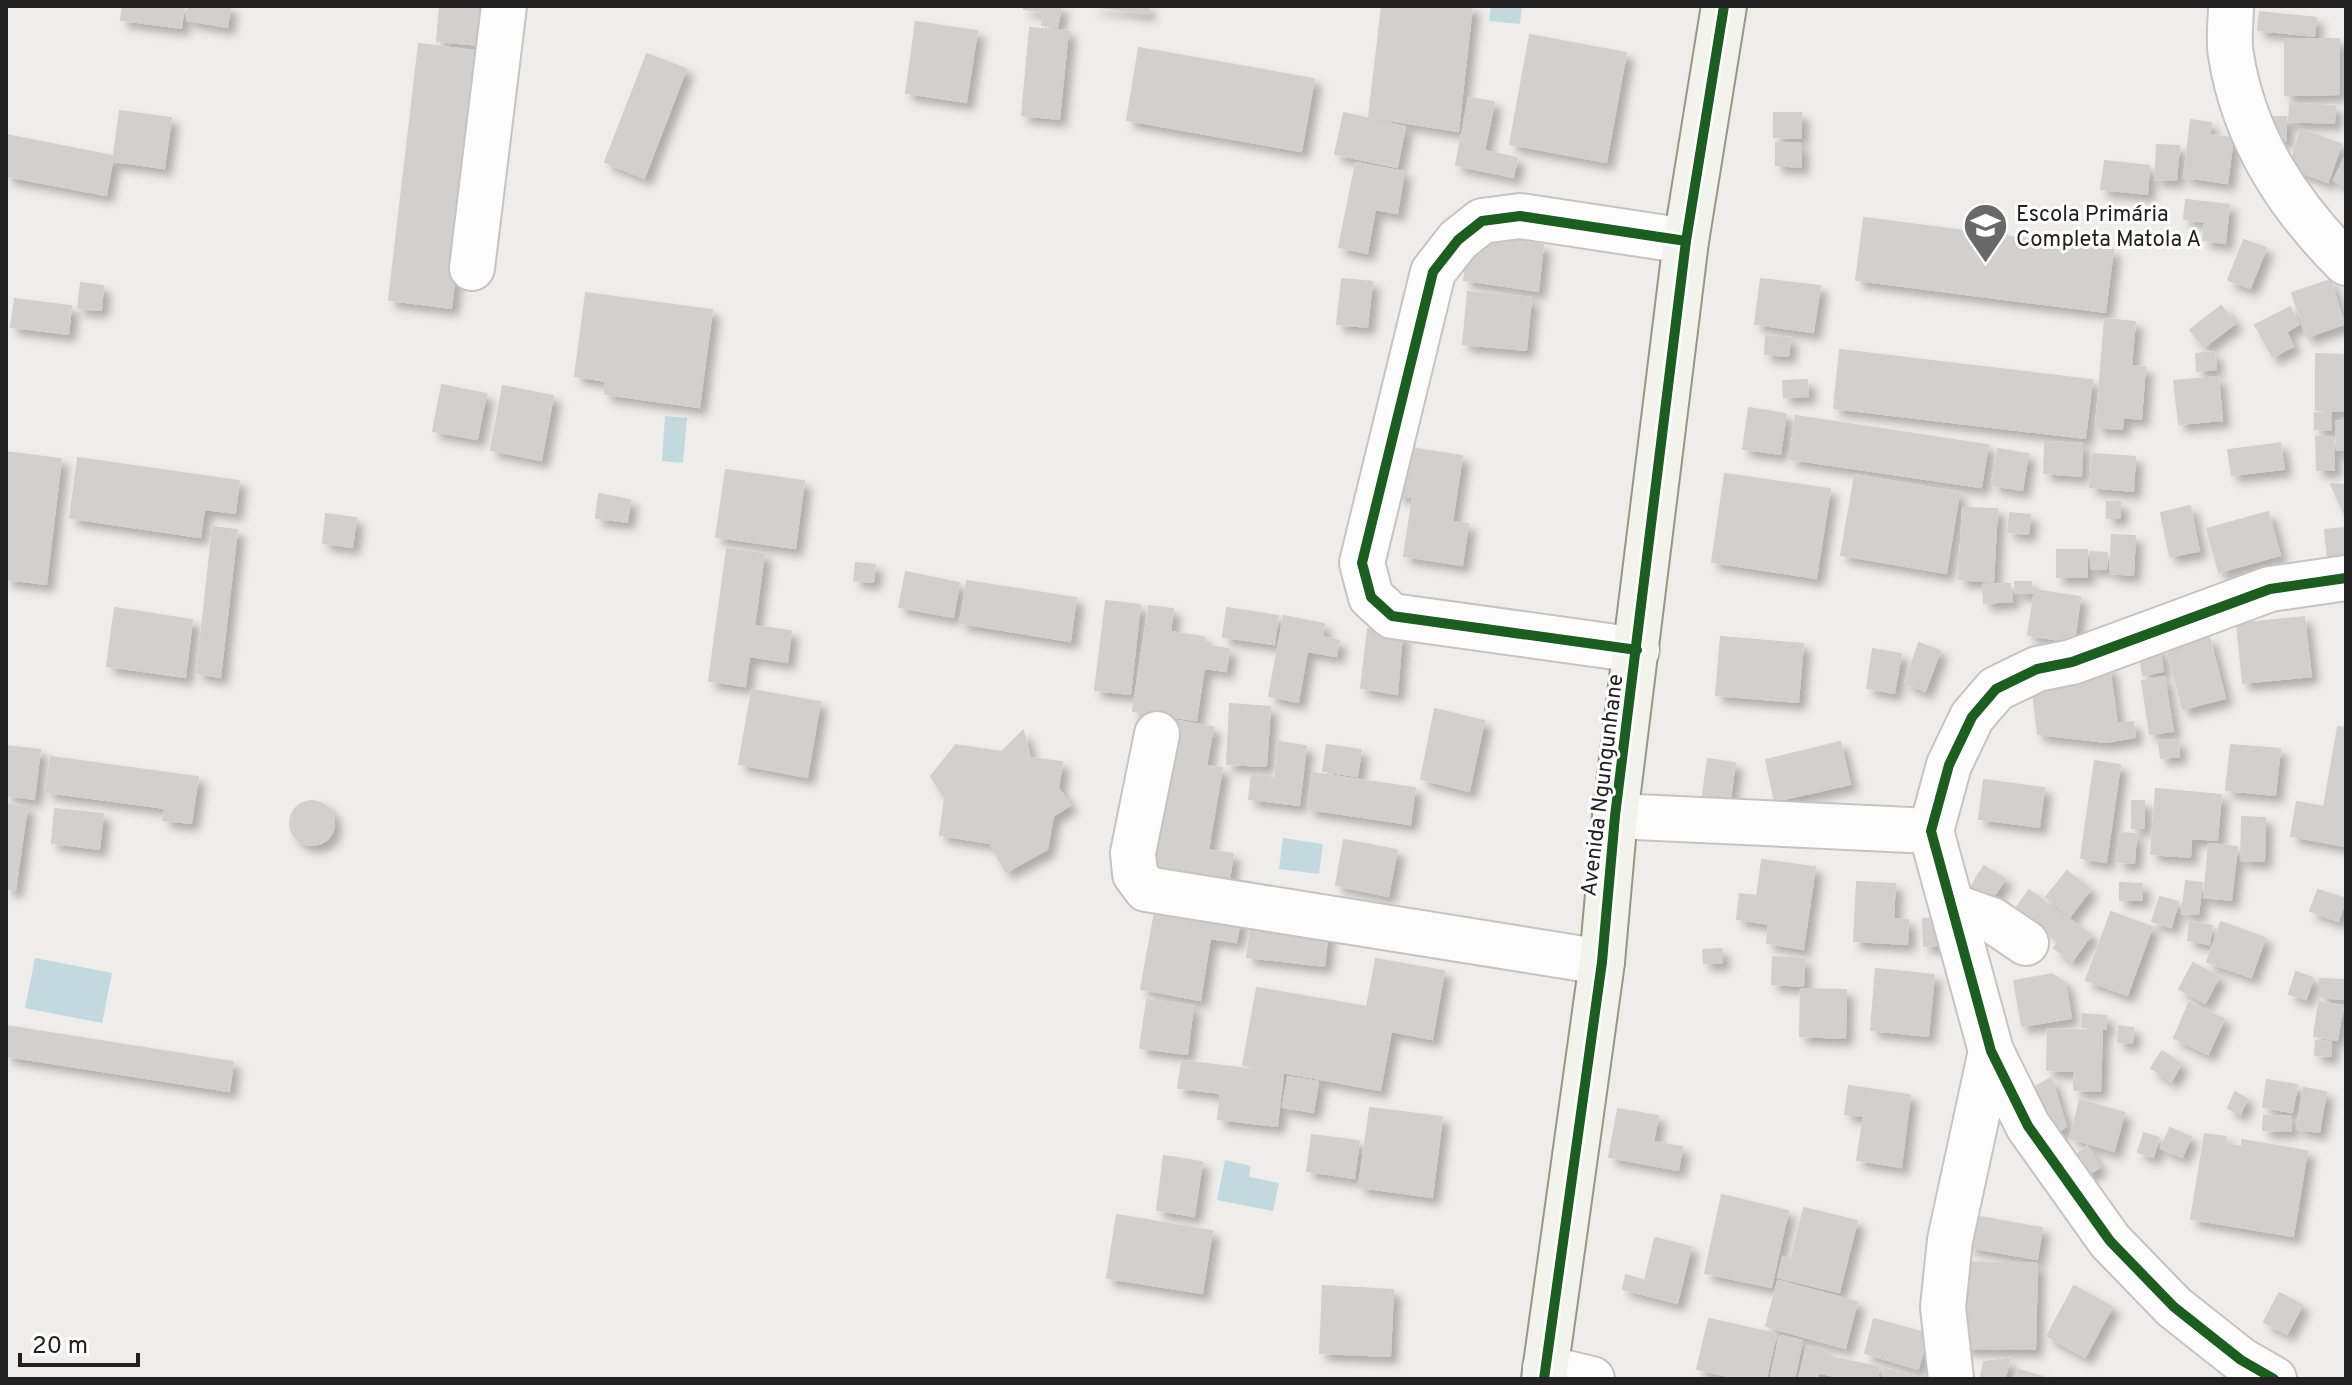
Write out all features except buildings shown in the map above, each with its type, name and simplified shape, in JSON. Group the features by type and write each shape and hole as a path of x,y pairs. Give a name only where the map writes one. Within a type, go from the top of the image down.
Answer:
{"street":[{"path":"472,268 504,6"},
{"name":"Avenida Ngungunhane","path":"1545,1374 1602,962 1615,816 1686,241 1724,6"},
{"path":"2231,6 2230,54 2250,129 2281,185 2317,234 2346,263"},
{"path":"1637,650 1392,616 1371,597 1362,563 1433,272 1458,240 1482,221 1520,216 1686,241"},
{"path":"2274,1379 2241,1360 2174,1307 2110,1241 2028,1126 1991,1051 1931,831 1949,765 1972,717 1996,689 2037,669 2072,662 2270,589 2346,578"},
{"path":"1157,734 1133,853 1135,874 1146,889 1602,962"},
{"path":"1615,816 1931,831"},
{"path":"1952,906 1992,920 2026,943"},
{"path":"1951,1379 1943,1307 1950,1240 1991,1051"},
{"path":"1545,1374 1592,1379"}],"water":[{"path":"1491,6 1522,6 1520,24 1489,21"},
{"path":"665,416 687,418 683,463 662,461"},
{"path":"1283,838 1323,844 1319,874 1279,869"},
{"path":"35,958 112,973 102,1023 25,1008"},
{"path":"1225,1160 1251,1166 1249,1177 1279,1183 1273,1211 1217,1200"}],"cycle path":[{"path":"1544,1379 1602,962 1615,816 1686,241 1724,6"},
{"path":"1637,650 1392,616 1371,597 1362,563 1433,272 1458,240 1482,221 1520,216 1686,241"},
{"path":"2274,1379 2241,1360 2174,1307 2110,1241 2028,1126 1991,1051 1931,831 1949,765 1972,717 1996,689 2037,669 2072,662 2270,589 2346,578"}],"place":[{"name":"Escola Primária Completa Matola A","path":"1985,265"}]}
